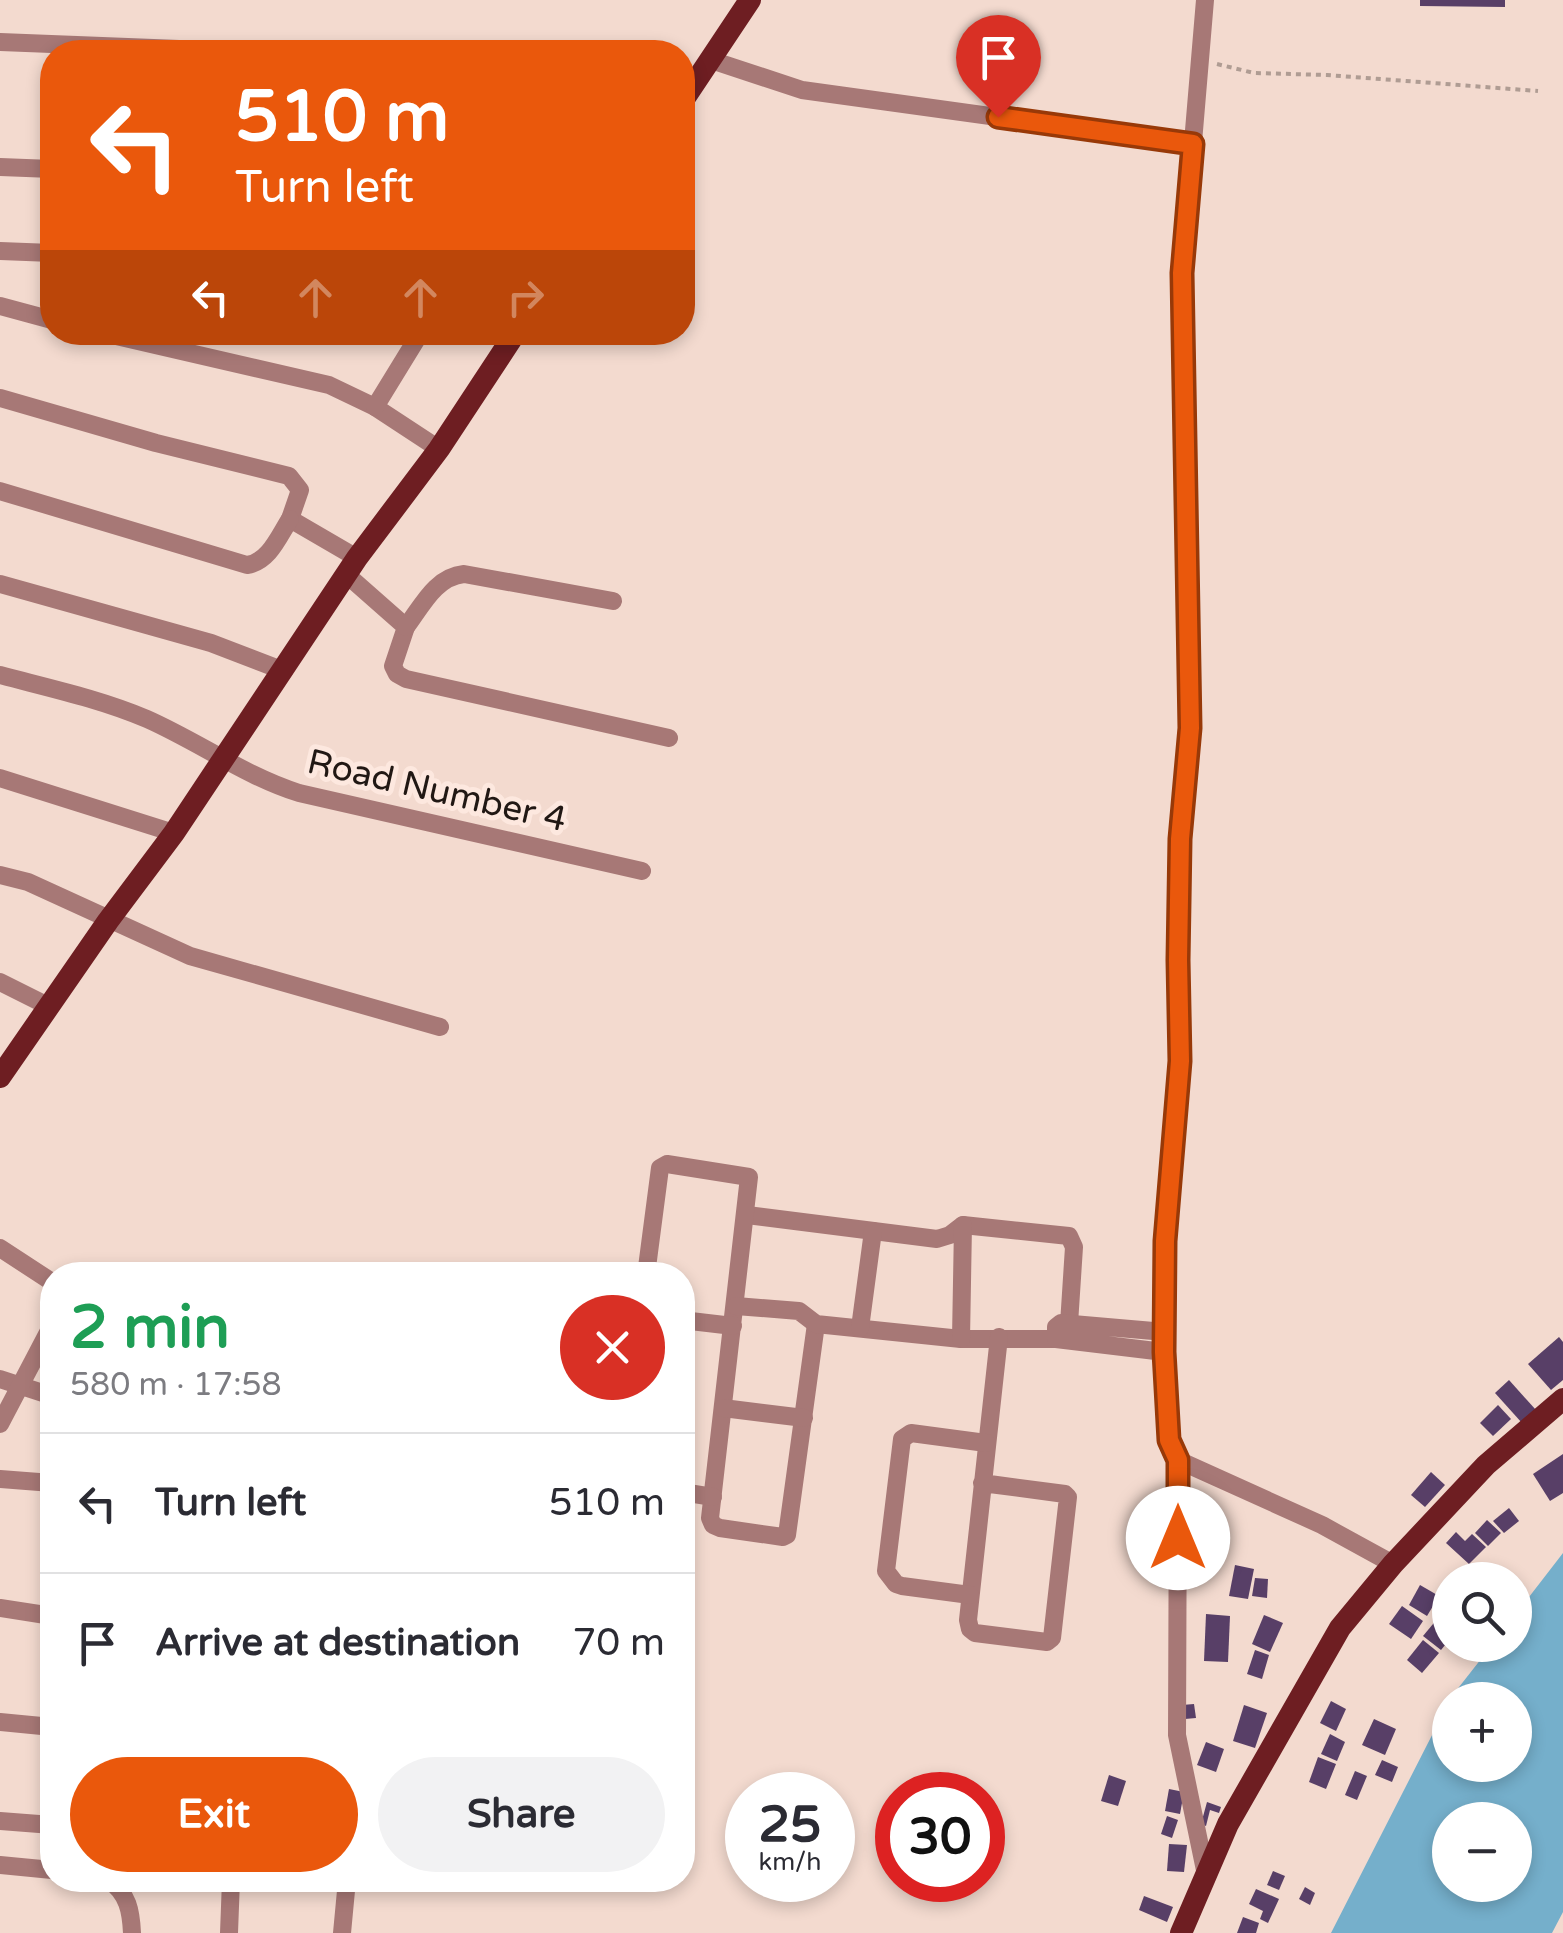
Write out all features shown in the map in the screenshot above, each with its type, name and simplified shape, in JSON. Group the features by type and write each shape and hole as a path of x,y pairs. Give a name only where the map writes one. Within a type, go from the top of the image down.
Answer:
{"main road":[{"path":"695,83 750,0"},
{"path":"0,1078 174,833 352,567 439,449 507,345"},
{"path":"1181,1933 1228,1824 1340,1628 1486,1464 1563,1399"}],"street":[{"path":"1205,0 1182,273 1190,728 1180,839 1180,1061 1165,1241 1164,1352 1169,1440 1178,1460 1177,1735 1206,1875"},
{"path":"0,42 40,44"},
{"path":"711,60 802,90 1193,144"},
{"path":"0,168 40,169"},
{"path":"0,251 40,253"},
{"path":"0,306 40,317"},
{"path":"154,345 329,386 375,407 439,449"},
{"path":"375,407 412,345"},
{"path":"0,398 289,476 300,490 290,519 266,557 247,565 0,492"},
{"path":"290,519 352,567 406,627"},
{"path":"613,602 452,575 442,580 406,627 392,666 406,680 669,738"},
{"path":"0,584 211,643 284,671"},
{"name":"Road Number 4","path":"0,674 150,720 275,785 300,793 642,871"},
{"path":"0,778 174,833"},
{"path":"0,875 53,892 190,956 440,1027"},
{"path":"0,982 50,1007"},
{"path":"648,1262 658,1174 667,1164 744,1174 751,1184 710,1518 713,1525 787,1535 816,1324"},
{"path":"747,1215 937,1239 963,1225 1069,1236 1074,1248 1069,1324"},
{"path":"961,1339 963,1225"},
{"path":"860,1328 873,1231"},
{"path":"0,1248 40,1274"},
{"path":"736,1306 800,1311 816,1324 961,1339 1056,1339 1164,1352"},
{"path":"695,1322 733,1326"},
{"path":"1056,1339 1058,1324 1165,1332"},
{"path":"982,1483 1068,1497 1052,1638 1041,1643 975,1633 968,1620 986,1442 998,1337"},
{"path":"0,1424 9,1383 40,1341"},
{"path":"9,1383 40,1392"},
{"path":"723,1408 804,1418"},
{"path":"970,1595 902,1586 889,1578 886,1571 902,1439 911,1433 986,1442"},
{"path":"1178,1460 1305,1517 1394,1564"},
{"path":"0,1479 40,1482"},
{"path":"695,1494 713,1497"},
{"path":"0,1608 40,1614"},
{"path":"0,1722 40,1726"},
{"path":"0,1821 40,1824"},
{"path":"0,1865 40,1869"},
{"path":"122,1892 128,1902 132,1933"},
{"path":"229,1933 231,1892"},
{"path":"342,1933 346,1892"}],"path":[{"path":"1200,54 1220,65 1254,74 1328,75 1538,91"}],"water":[{"path":"1563,1553 1563,1912 1552,1933 1331,1933 1432,1735 1432,1782 1532,1782 1532,1682 1463,1682 1479,1662 1532,1662 1532,1593"}],"building":[{"path":"1420,0 1505,0 1505,7 1420,6"},
{"path":"1559,1337 1563,1342 1563,1380 1551,1390 1528,1364"},
{"path":"1509,1380 1536,1410 1522,1423 1495,1393"},
{"path":"1498,1405 1511,1419 1493,1436 1480,1423"},
{"path":"1563,1454 1563,1493 1550,1501 1533,1474"},
{"path":"1431,1472 1445,1485 1425,1507 1411,1495"},
{"path":"1509,1508 1519,1521 1504,1533 1493,1521"},
{"path":"1487,1520 1501,1533 1488,1546 1475,1533"},
{"path":"1456,1532 1465,1541 1472,1534 1486,1547 1467,1562 1446,1543"},
{"path":"1235,1565 1254,1569 1248,1599 1229,1596"},
{"path":"1255,1578 1268,1579 1267,1598 1252,1596"},
{"path":"1420,1585 1432,1592 1432,1608 1427,1616 1409,1605"},
{"path":"1402,1606 1423,1621 1411,1639 1389,1624"},
{"path":"1206,1614 1230,1616 1228,1662 1204,1661"},
{"path":"1264,1615 1283,1623 1270,1652 1252,1644"},
{"path":"1432,1625 1432,1643 1423,1636"},
{"path":"1423,1640 1432,1647 1432,1661 1422,1673 1407,1660"},
{"path":"1255,1650 1269,1655 1262,1679 1247,1674"},
{"path":"1331,1701 1346,1709 1336,1731 1320,1723"},
{"path":"1194,1704 1196,1718 1185,1719 1182,1705"},
{"path":"1244,1705 1267,1713 1255,1748 1233,1741"},
{"path":"1374,1719 1396,1729 1385,1755 1362,1745"},
{"path":"1330,1734 1345,1742 1337,1761 1321,1754"},
{"path":"1206,1742 1224,1749 1216,1772 1197,1765"},
{"path":"1318,1757 1336,1764 1326,1789 1309,1782"},
{"path":"1382,1760 1398,1767 1392,1782 1375,1775"},
{"path":"1355,1771 1367,1776 1357,1800 1345,1795"},
{"path":"1109,1775 1126,1781 1118,1806 1101,1801"},
{"path":"1169,1789 1184,1792 1180,1814 1165,1811"},
{"path":"1207,1802 1221,1807 1219,1813 1210,1810 1206,1826 1201,1824"},
{"path":"1167,1816 1178,1820 1172,1838 1161,1834"},
{"path":"1169,1844 1187,1845 1184,1872 1167,1871"},
{"path":"1273,1871 1285,1876 1279,1890 1267,1885"},
{"path":"1305,1887 1315,1893 1310,1905 1299,1899"},
{"path":"1256,1889 1279,1899 1268,1923 1260,1919 1263,1911 1249,1904"},
{"path":"1144,1896 1173,1907 1167,1922 1139,1910"},
{"path":"1243,1917 1259,1923 1256,1933 1237,1933"}],"route":[{"path":"998,117 1193,144 1182,273 1190,728 1180,839 1180,1061 1165,1241 1164,1352 1169,1440 1178,1460 1178,1538"}]}
